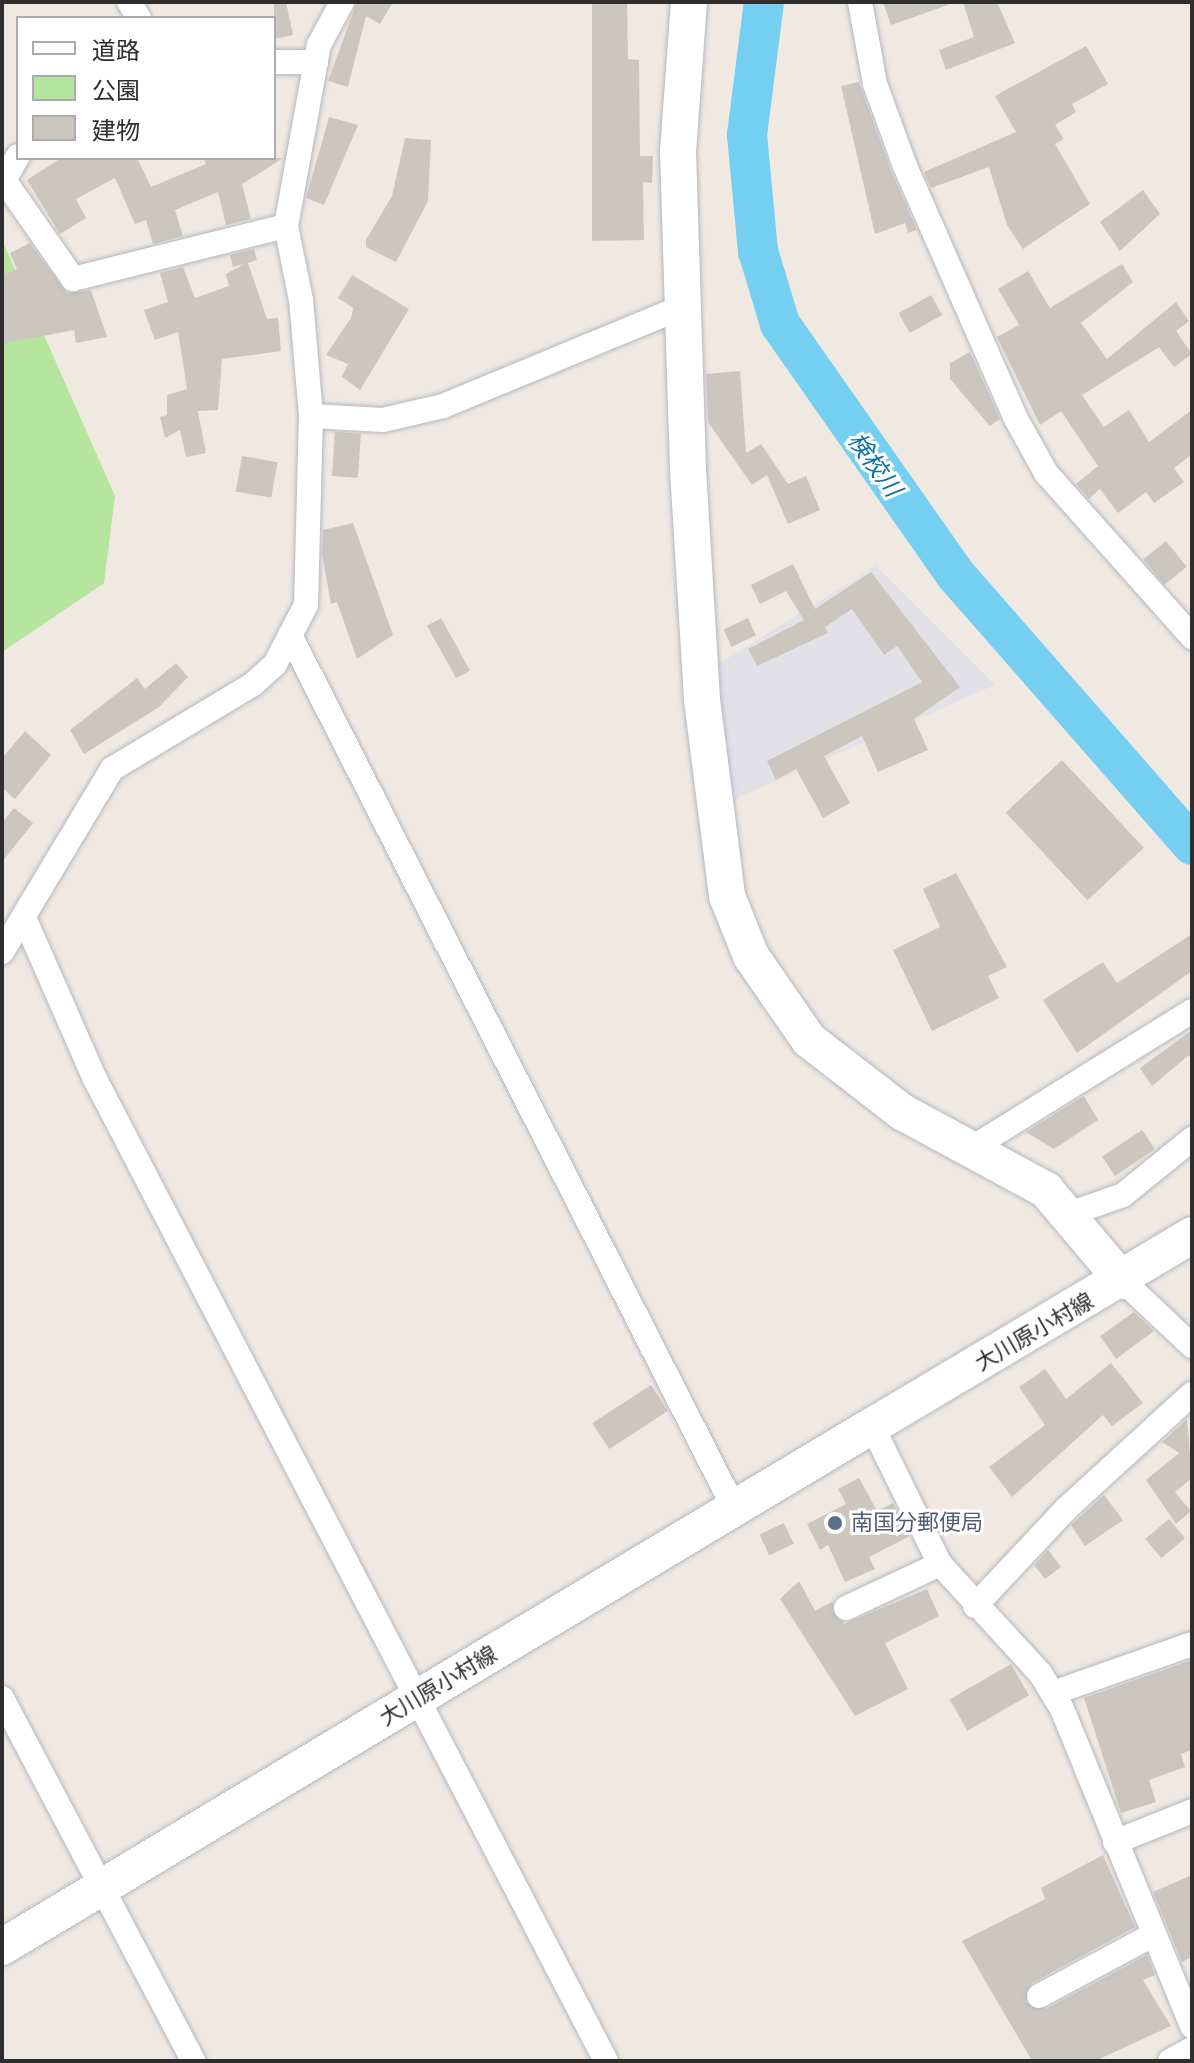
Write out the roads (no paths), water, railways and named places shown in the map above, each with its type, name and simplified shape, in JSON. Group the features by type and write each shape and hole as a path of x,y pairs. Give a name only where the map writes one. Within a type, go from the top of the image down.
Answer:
{"street":[{"path":"2,952 26,922 44,877 112,769 252,685 290,635 306,605 311,416 301,300 286,226 316,62 342,2"},
{"path":"689,2 678,151 682,307 702,700 727,896 751,956 809,1040 902,1112 1017,1168 1069,1214 1123,1281 1192,1346"},
{"path":"860,2 875,84 905,166 1016,419 1046,473 1192,637"},
{"path":"276,62 316,62"},
{"path":"16,159 4,180 73,279 286,226"},
{"path":"311,416 383,420 443,406 682,307"},
{"path":"290,635 734,1508"},
{"path":"26,922 95,1079 606,2061"},
{"path":"972,1148 1192,1011"},
{"path":"1069,1214 1123,1195 1192,1139"},
{"name":"大川原小村線","path":"2,1947 872,1426 1123,1281 1192,1235"},
{"path":"975,1606 1067,1508 1192,1394"},
{"path":"872,1426 940,1564 1053,1693 1192,2026"},
{"path":"846,1608 940,1564"},
{"path":"1053,1693 1192,1644"},
{"path":"2,1698 193,2061"},
{"path":"1115,1842 1192,1811"},
{"path":"1039,1996 1153,1935"},
{"path":"1170,2061 1192,2049"}],"waterway":[{"name":"検校川","path":"764,2 747,135 758,251 780,324 955,574 1192,845"}],"place":[{"name":"南国分郵便局","path":"835,1523"}]}
